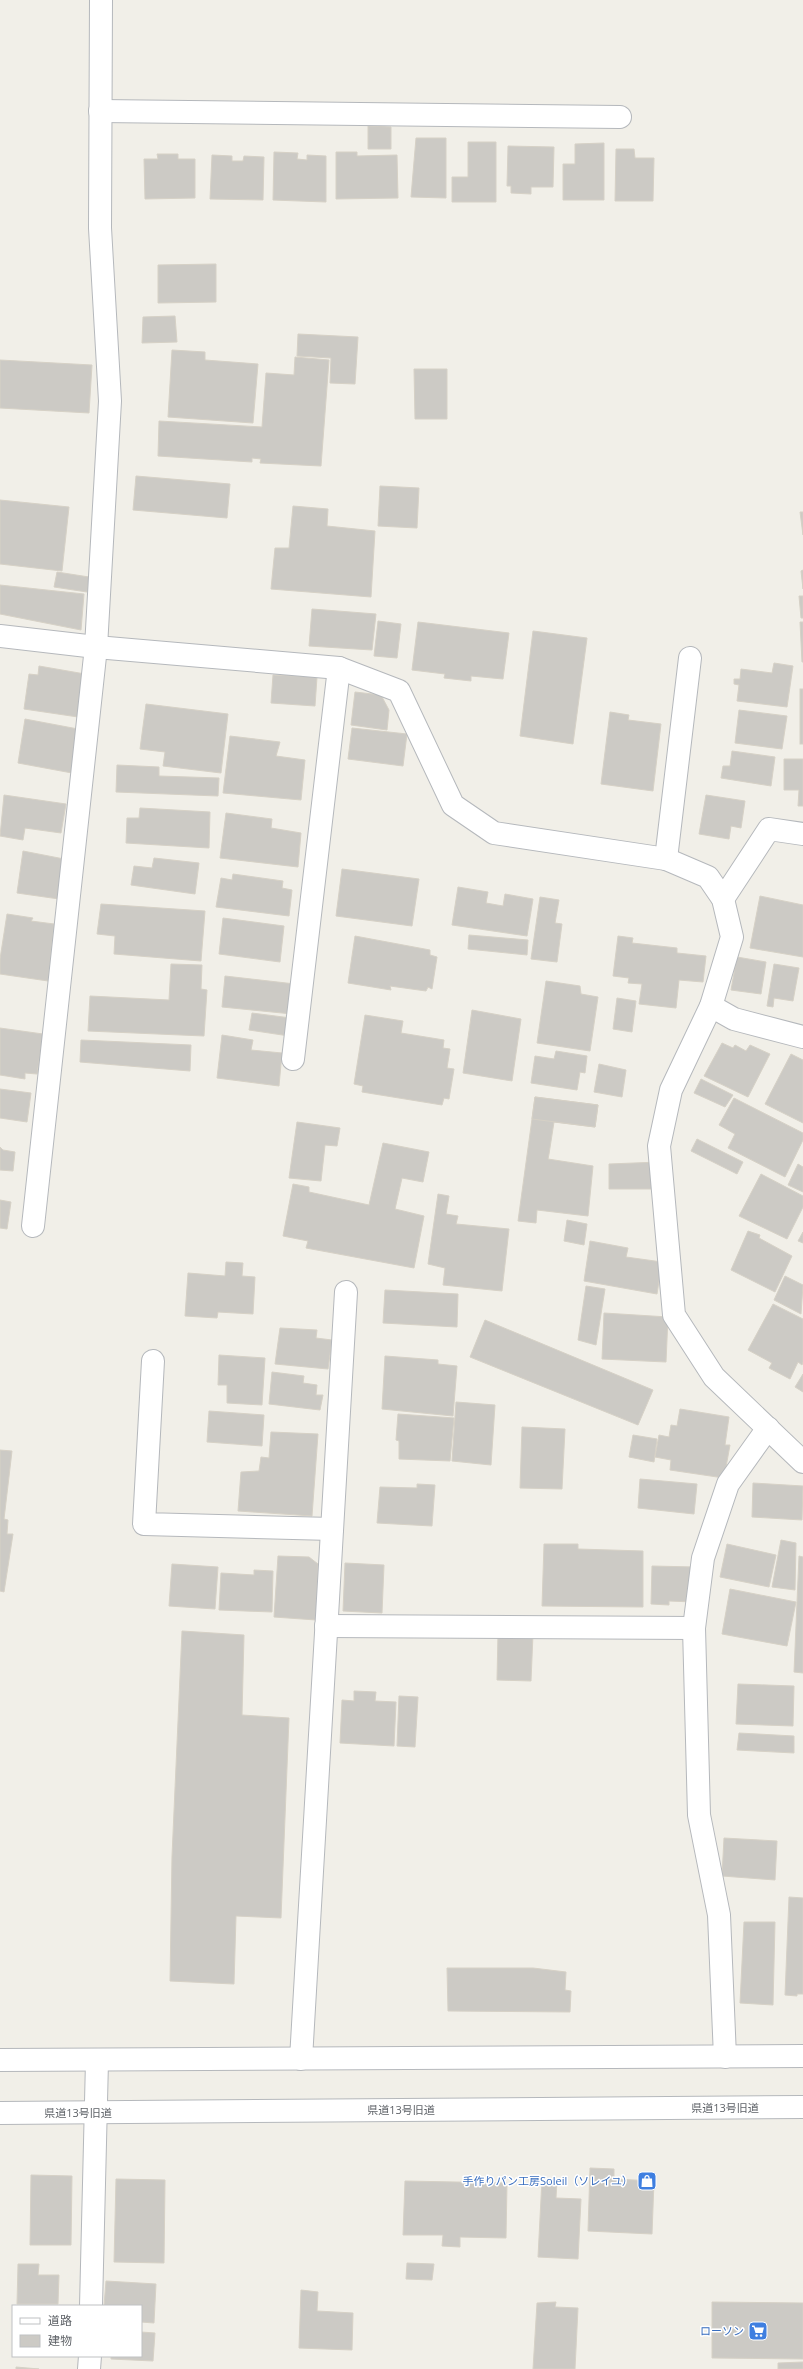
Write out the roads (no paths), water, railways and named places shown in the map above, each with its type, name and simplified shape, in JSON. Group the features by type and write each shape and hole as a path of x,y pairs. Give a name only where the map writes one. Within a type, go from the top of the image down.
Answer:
{"street":[{"path":"33,1226 96,647 110,401 100,228 101,0"},
{"path":"100,110 620,117"},
{"path":"0,636 96,647 339,668 399,691 453,806 494,833 666,859 708,877 723,899 732,937 711,1006 671,1090 659,1146 674,1315 714,1377 803,1462"},
{"path":"666,859 690,658"},
{"path":"293,1059 339,668"},
{"path":"723,899 769,829 803,834"},
{"path":"711,1006 734,1019 803,1037"},
{"path":"301,2059 346,1292"},
{"path":"153,1360 144,1524 332,1529"},
{"path":"725,2057 719,1915 699,1815 694,1628 703,1558 728,1484 768,1428"},
{"path":"326,1626 694,1628"},
{"path":"0,2060 97,2061 803,2056"},
{"path":"91,2305 97,2061"},
{"name":"県道13号旧道","path":"0,2113 96,2114 803,2107"},
{"path":"89,2369 90,2357"}],"place":[{"name":"手作りパン工房Soleil（ソレイユ）","path":"647,2181"},
{"name":"ローソン","path":"758,2331"}]}
